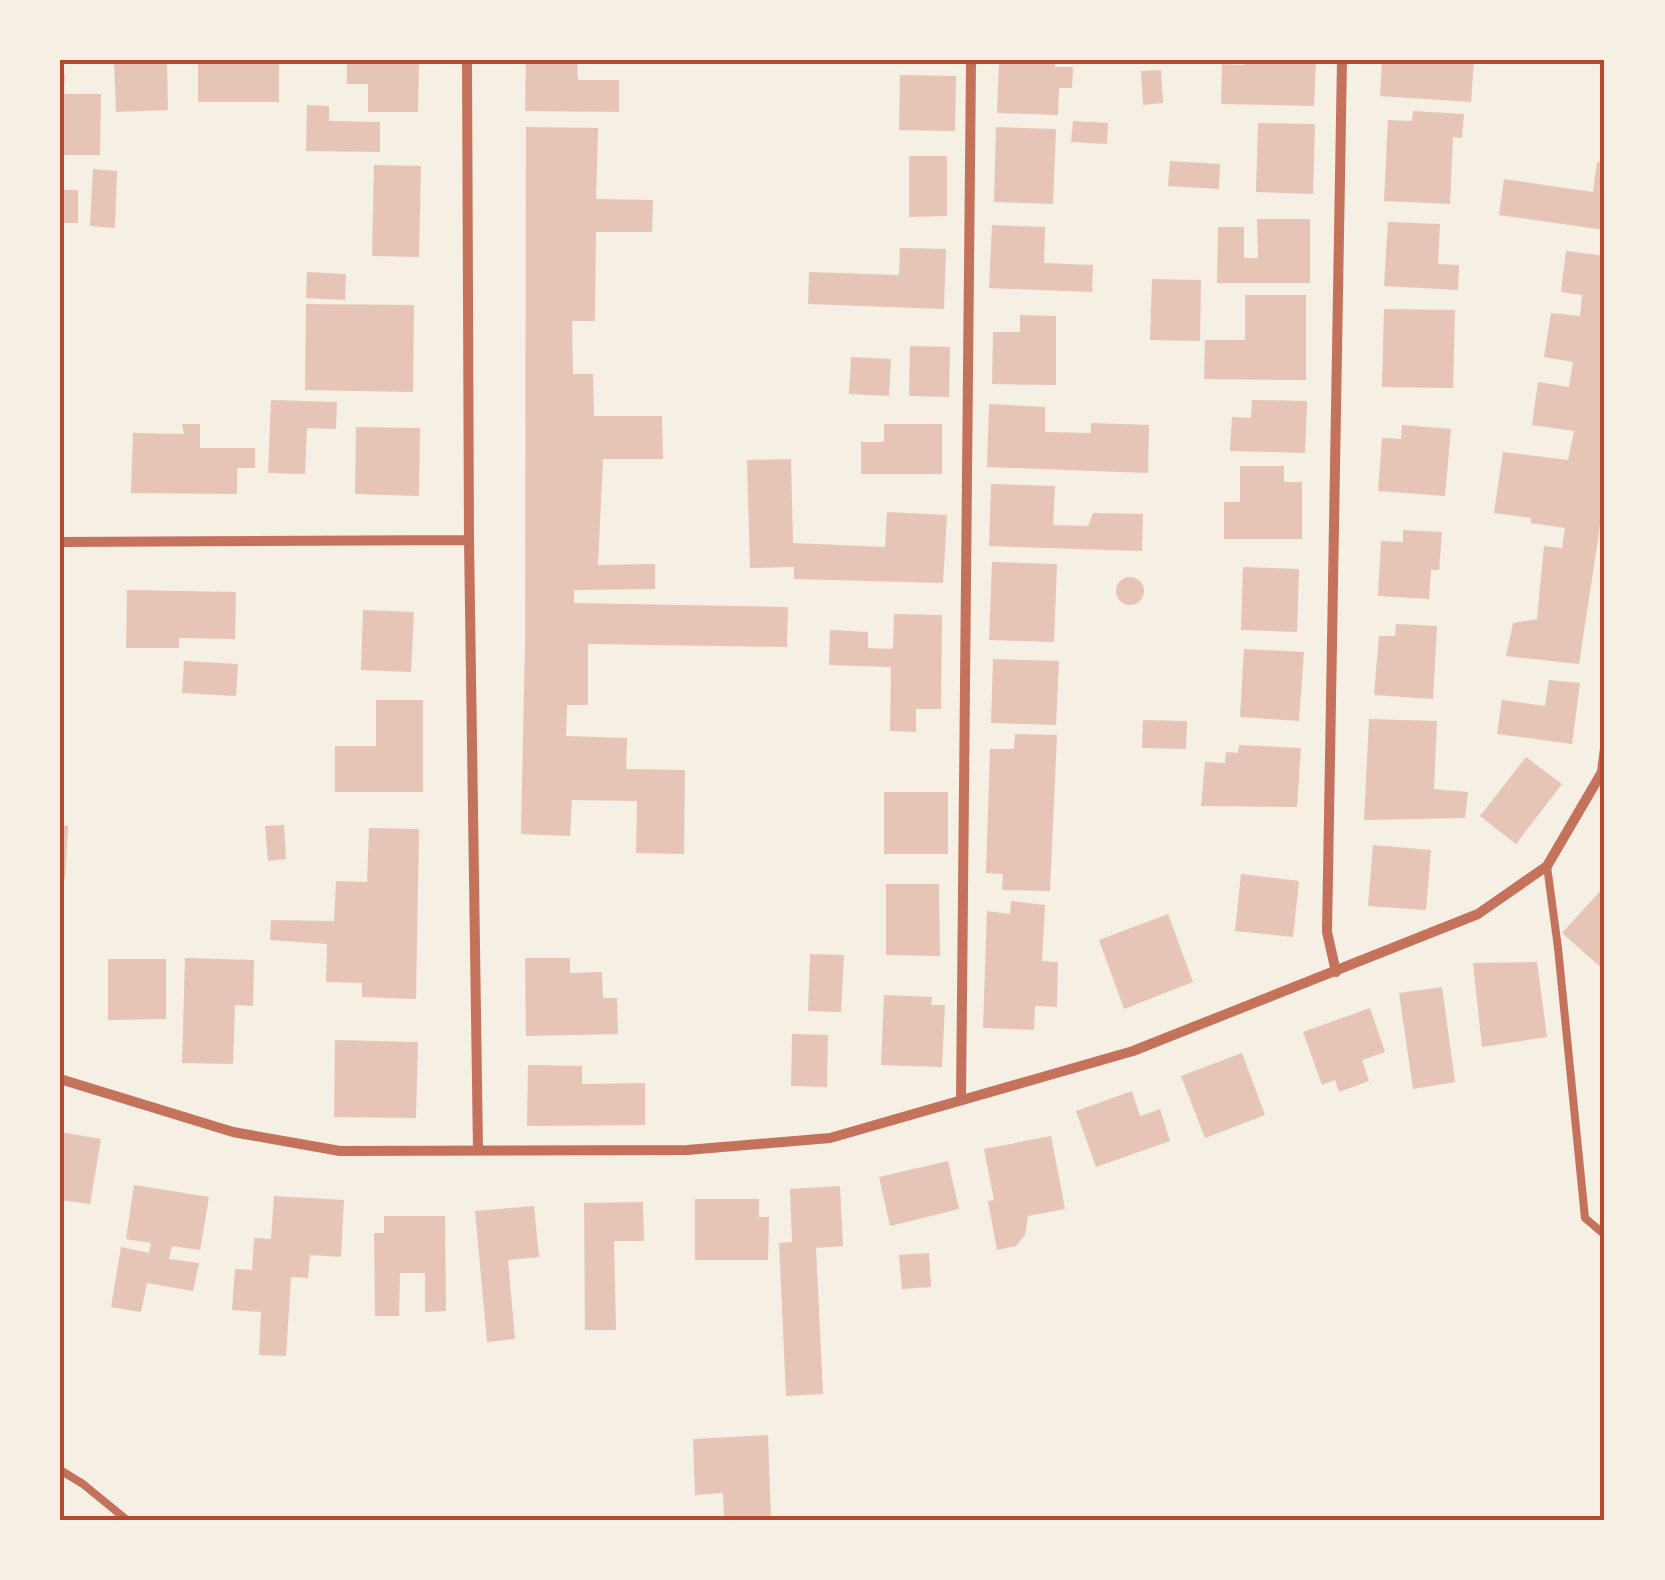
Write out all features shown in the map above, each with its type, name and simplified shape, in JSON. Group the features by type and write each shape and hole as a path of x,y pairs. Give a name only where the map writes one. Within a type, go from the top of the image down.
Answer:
{"street":[{"path":"468,60 478,1150"},
{"path":"961,1100 971,60"},
{"path":"1336,972 1327,932 1342,60"},
{"path":"60,542 470,540"},
{"path":"60,1079 233,1132 340,1151 687,1150 830,1138 1133,1051 1478,914 1547,866 1602,772 1605,748"}],"lane":[{"path":"1547,866 1585,1218 1605,1235"},
{"path":"60,1470 84,1484 127,1520"}],"building":[{"path":"114,60 167,60 168,110 116,112"},
{"path":"198,60 279,60 279,102 198,102"},
{"path":"347,60 419,60 418,112 368,112 368,84 347,84"},
{"path":"526,60 577,60 578,80 619,80 619,112 525,111"},
{"path":"999,60 1055,60 1055,67 1073,67 1072,88 1059,88 1058,115 997,113"},
{"path":"1244,60 1316,60 1314,106 1221,104 1222,64 1244,65"},
{"path":"1382,60 1474,60 1471,102 1380,96"},
{"path":"1161,70 1163,103 1143,105 1141,71"},
{"path":"60,74 65,74 64,94 101,94 100,155 60,155"},
{"path":"900,75 956,76 955,131 899,130"},
{"path":"307,105 329,106 329,121 380,122 380,152 306,151"},
{"path":"1413,111 1464,114 1462,138 1453,137 1450,204 1384,201 1388,120 1412,121"},
{"path":"1073,121 1108,123 1107,144 1071,142"},
{"path":"1258,123 1315,124 1313,194 1256,192"},
{"path":"526,127 598,128 596,199 653,200 652,232 596,232 595,321 572,321 573,374 593,374 594,416 662,416 663,459 603,459 598,565 655,564 655,589 574,590 574,603 788,607 787,647 588,644 588,705 567,705 566,736 627,738 626,769 685,770 684,854 636,853 637,801 572,800 570,836 521,834"},
{"path":"996,127 1056,129 1053,204 994,202"},
{"path":"909,156 947,156 947,216 909,217"},
{"path":"1170,161 1220,164 1219,189 1168,186"},
{"path":"1597,162 1605,163 1605,230 1499,215 1504,179 1593,192"},
{"path":"374,165 421,166 419,257 372,256"},
{"path":"93,169 117,171 115,228 90,226"},
{"path":"60,190 78,190 78,223 60,223"},
{"path":"1257,219 1310,219 1310,283 1217,283 1218,227 1244,227 1244,258 1258,258"},
{"path":"1388,222 1440,224 1438,264 1459,265 1458,290 1384,286"},
{"path":"992,225 1045,227 1044,263 1093,265 1092,292 989,288"},
{"path":"900,248 946,249 944,309 808,304 809,272 899,275"},
{"path":"1566,251 1605,256 1605,493 1579,664 1506,656 1513,623 1537,619 1544,546 1562,548 1565,528 1494,513 1503,452 1568,460 1574,431 1532,425 1538,382 1569,387 1573,362 1544,357 1551,313 1580,316 1582,295 1561,292"},
{"path":"307,272 346,274 345,300 306,298"},
{"path":"1152,279 1201,280 1200,341 1150,340"},
{"path":"1245,295 1306,295 1306,380 1204,379 1205,340 1245,340"},
{"path":"306,304 414,305 413,392 305,390"},
{"path":"1384,309 1455,310 1453,388 1382,387"},
{"path":"1020,315 1056,316 1056,385 992,384 993,332 1020,332"},
{"path":"910,346 950,347 949,397 909,396"},
{"path":"851,357 891,359 889,396 849,394"},
{"path":"271,400 337,402 336,429 307,428 305,474 268,473"},
{"path":"1252,400 1307,401 1305,453 1230,451 1232,417 1251,418"},
{"path":"989,404 1045,407 1045,432 1091,433 1091,423 1149,425 1148,473 987,467"},
{"path":"182,424 200,424 200,448 255,448 255,468 237,468 237,494 131,493 133,433 184,434"},
{"path":"884,424 942,424 942,474 861,474 861,442 884,442"},
{"path":"1402,425 1451,429 1445,496 1378,491 1382,438 1401,439"},
{"path":"356,427 420,428 419,496 355,494"},
{"path":"791,459 793,543 885,547 887,512 947,515 943,583 794,579 794,567 750,568 747,460"},
{"path":"1240,466 1284,466 1284,482 1302,482 1302,539 1224,539 1224,502 1240,502"},
{"path":"991,484 1055,486 1053,525 1088,526 1093,513 1143,514 1142,551 989,546"},
{"path":"1403,530 1442,532 1439,570 1431,570 1429,599 1378,596 1381,541 1403,542"},
{"path":"992,562 1057,564 1054,642 989,640"},
{"path":"1243,567 1299,569 1297,632 1241,630"},
{"path":"1130,577 1140,581 1144,591 1140,601 1130,605 1120,601 1116,591 1120,581"},
{"path":"127,590 236,592 235,639 179,638 179,648 126,648"},
{"path":"363,610 414,612 411,672 361,670"},
{"path":"894,614 942,615 941,709 916,709 916,732 890,731 891,667 829,665 830,630 868,632 868,648 893,649"},
{"path":"1396,624 1437,626 1433,699 1374,695 1379,636 1395,636"},
{"path":"1244,649 1304,652 1299,721 1240,717"},
{"path":"993,659 1059,661 1056,725 991,723"},
{"path":"184,661 238,664 236,696 182,693"},
{"path":"1549,680 1580,683 1572,744 1497,734 1502,700 1545,706"},
{"path":"376,700 423,700 423,792 335,792 335,746 376,746"},
{"path":"1369,719 1437,721 1434,789 1468,792 1465,818 1364,820"},
{"path":"1143,720 1187,721 1186,749 1142,748"},
{"path":"1015,734 1057,735 1050,891 1002,890 1003,874 986,873 990,749 1014,749"},
{"path":"1239,745 1301,748 1297,807 1201,806 1205,762 1225,763 1226,752 1238,753"},
{"path":"1526,757 1562,784 1516,844 1480,816"},
{"path":"884,792 948,792 948,854 884,854"},
{"path":"284,825 286,859 268,861 265,826"},
{"path":"60,826 68,826 65,879 60,878"},
{"path":"369,828 419,829 416,999 362,997 362,983 326,982 327,944 270,940 271,920 334,921 336,881 367,882"},
{"path":"1373,845 1431,850 1426,910 1368,906"},
{"path":"1241,874 1299,881 1293,937 1235,931"},
{"path":"886,884 939,884 940,956 886,955"},
{"path":"1605,890 1605,971 1562,933"},
{"path":"1011,901 1045,905 1042,961 1058,962 1057,1007 1035,1006 1034,1030 983,1028 987,911 1010,914"},
{"path":"1168,914 1193,982 1124,1009 1099,940"},
{"path":"810,954 844,955 841,1012 808,1011"},
{"path":"185,958 254,960 253,1006 235,1005 233,1064 182,1063"},
{"path":"525,958 570,958 570,973 602,972 603,998 617,998 618,1034 526,1036"},
{"path":"108,959 166,959 166,1019 108,1020"},
{"path":"1537,962 1547,1037 1482,1047 1473,963"},
{"path":"1442,987 1455,1082 1413,1089 1399,993"},
{"path":"884,995 932,997 931,1005 945,1005 942,1067 881,1065"},
{"path":"1370,1008 1385,1052 1362,1060 1369,1081 1339,1092 1335,1080 1322,1085 1303,1032"},
{"path":"792,1034 828,1035 827,1087 791,1086"},
{"path":"335,1040 418,1042 416,1118 334,1117"},
{"path":"1242,1053 1265,1115 1205,1138 1181,1076"},
{"path":"528,1065 582,1066 582,1084 645,1083 645,1125 527,1126"},
{"path":"1132,1091 1140,1116 1160,1109 1170,1141 1096,1167 1076,1111"},
{"path":"60,1132 101,1139 90,1204 60,1200"},
{"path":"1051,1136 1065,1209 1028,1216 1025,1235 1016,1246 997,1250 988,1201 994,1200 984,1149"},
{"path":"948,1161 959,1209 890,1226 879,1177"},
{"path":"134,1185 209,1197 200,1250 172,1246 169,1259 199,1263 193,1291 147,1283 141,1312 111,1307 121,1247 149,1253 151,1243 126,1239"},
{"path":"840,1186 843,1246 816,1248 823,1394 786,1396 779,1243 792,1242 790,1189"},
{"path":"274,1196 344,1200 341,1257 310,1255 308,1278 291,1277 286,1356 259,1355 261,1312 232,1310 235,1269 252,1270 254,1238 271,1239"},
{"path":"695,1199 759,1199 759,1217 769,1217 768,1260 695,1260"},
{"path":"643,1202 644,1241 614,1241 616,1330 585,1330 584,1203"},
{"path":"534,1206 539,1257 508,1260 515,1339 487,1342 475,1211"},
{"path":"384,1216 445,1216 446,1311 425,1312 425,1273 400,1273 399,1316 375,1316 374,1233 384,1233"},
{"path":"929,1253 931,1287 902,1289 899,1255"},
{"path":"768,1435 771,1520 724,1520 723,1493 695,1495 693,1439"}]}
